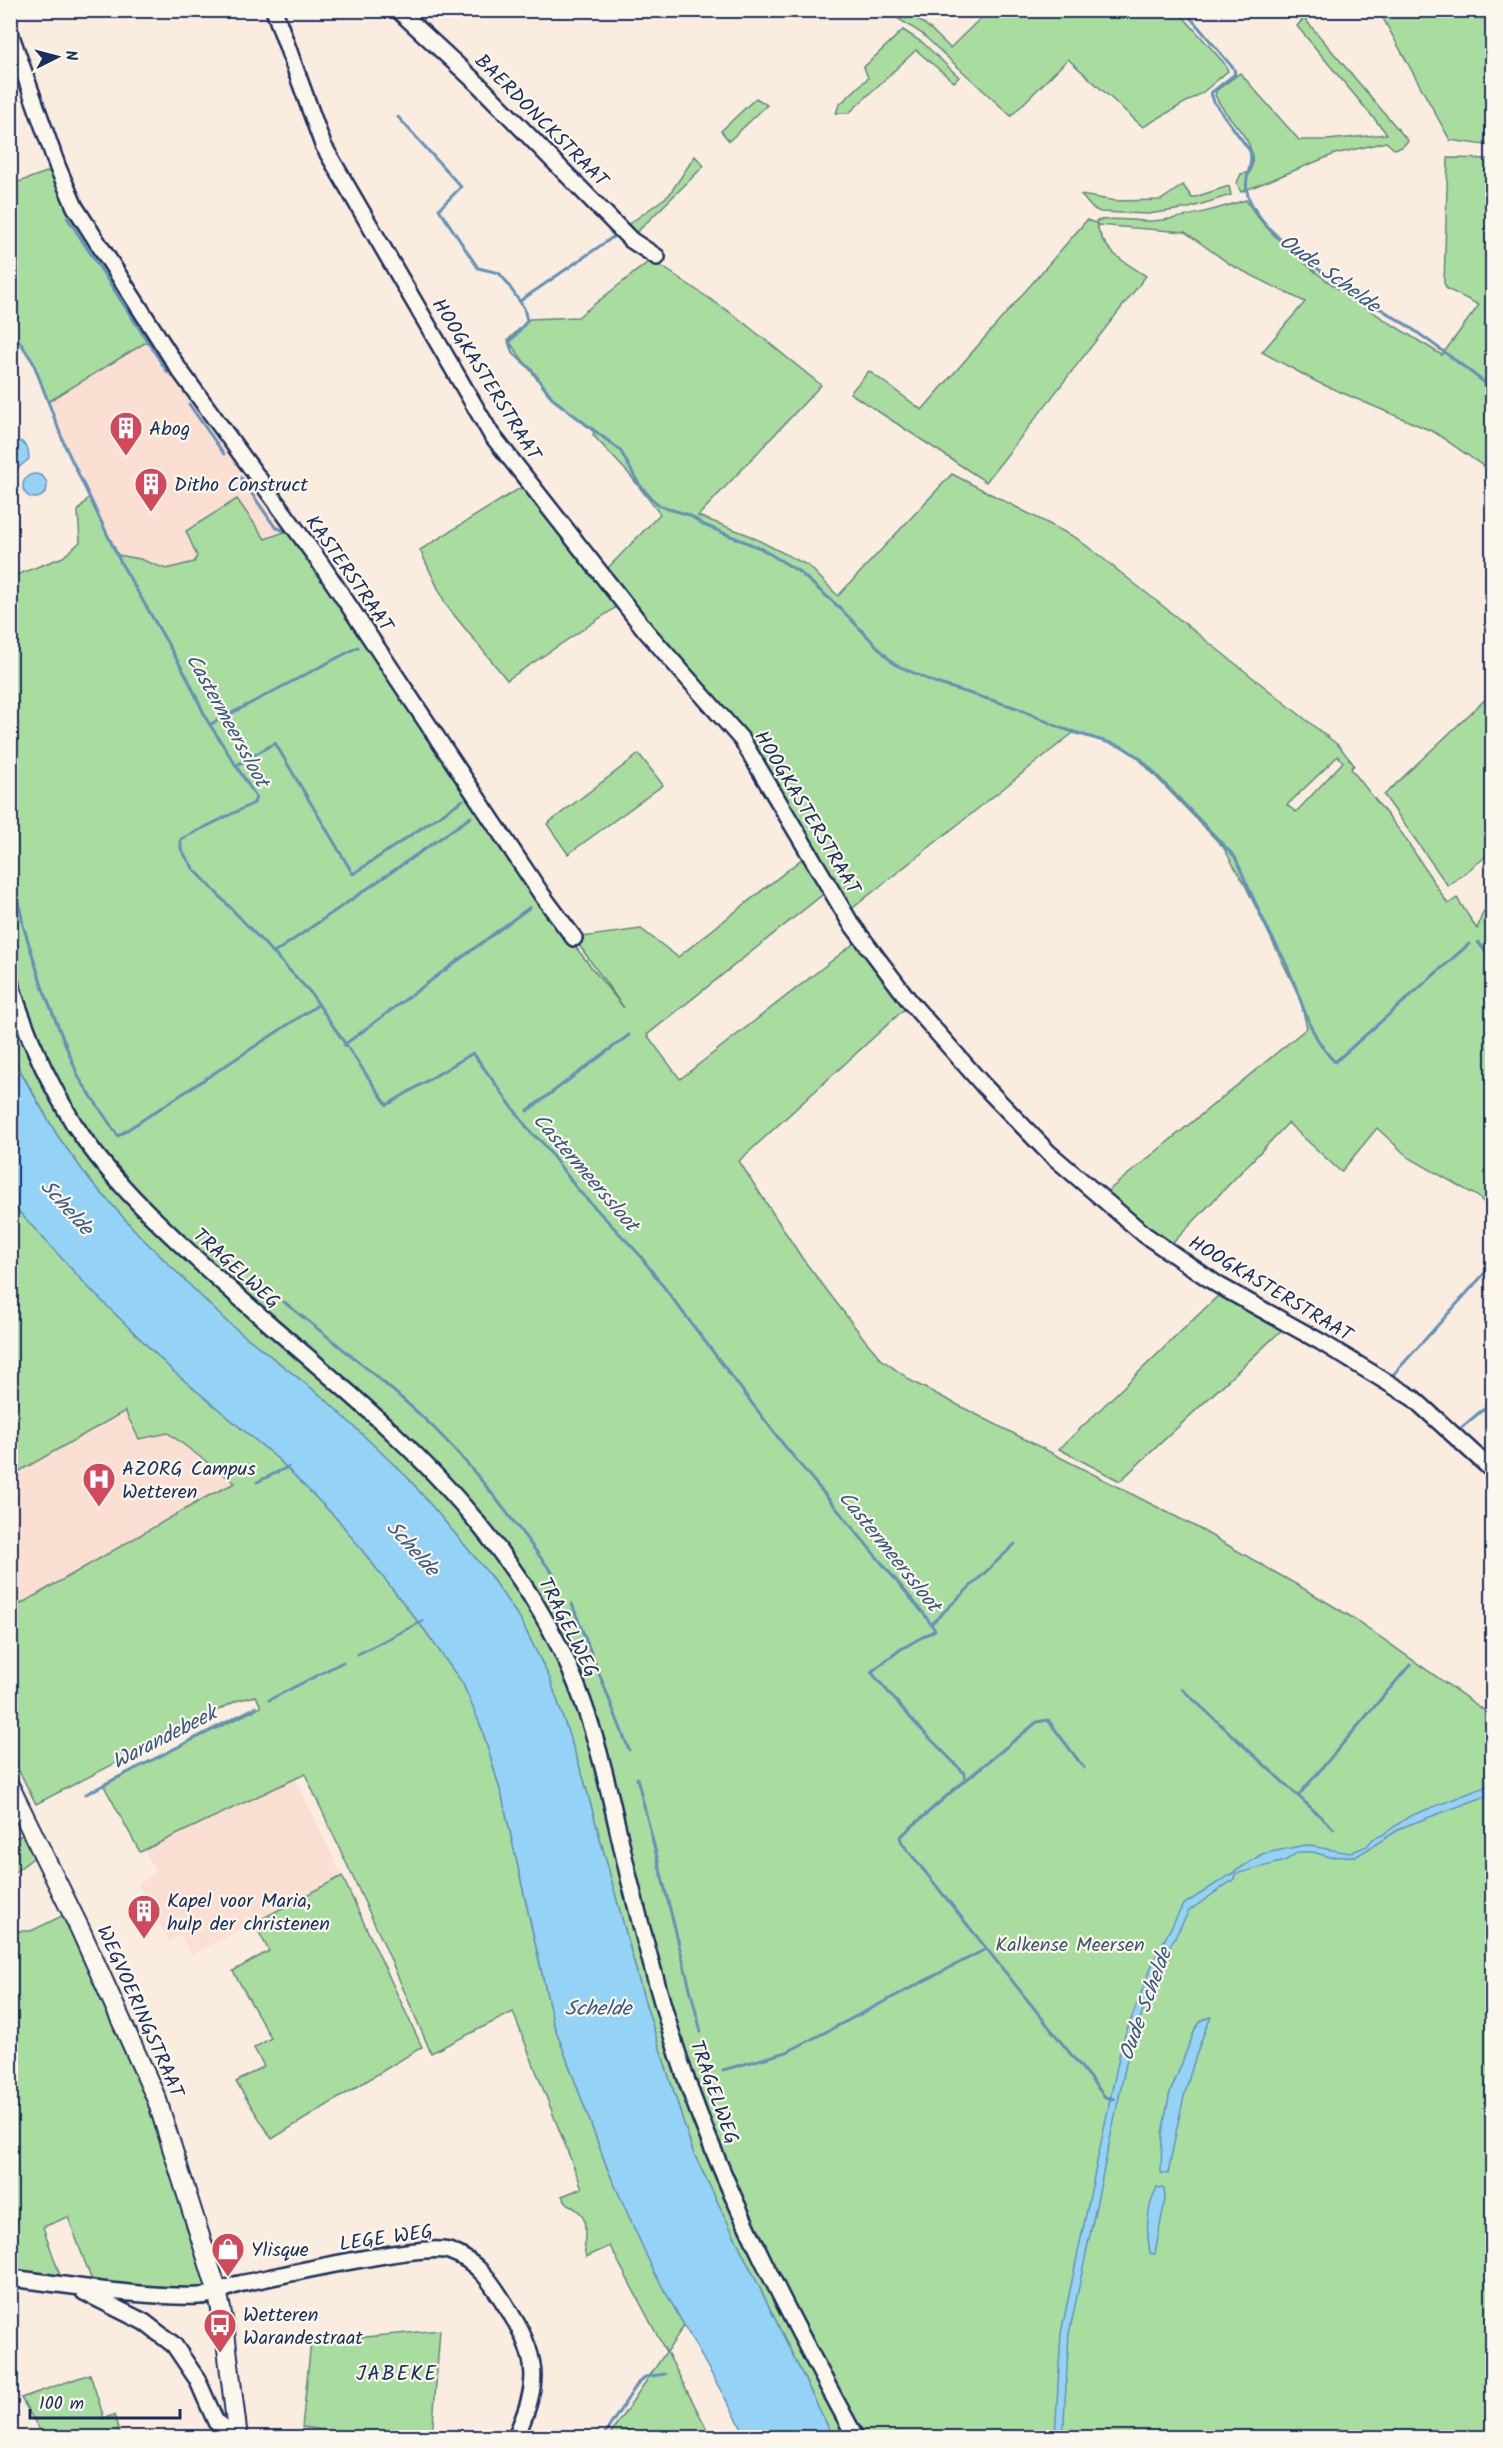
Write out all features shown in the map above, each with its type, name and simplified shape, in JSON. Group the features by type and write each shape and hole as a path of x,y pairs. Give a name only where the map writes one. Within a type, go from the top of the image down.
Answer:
{"main road":[{"name":"WEGVOERINGSTRAAT","path":"10,1787 142,2062 217,2290 224,2324 237,2435"}],"street":[{"name":"HOOGKASTERSTRAAT","path":"274,10 323,145 491,434 646,631 742,740 850,922 911,1004 983,1085 1048,1152 1145,1235 1218,1285 1321,1342 1413,1398 1492,1470"},
{"name":"BAERDONCKSTRAAT","path":"398,10 479,85 632,240 657,257"},
{"name":"KASTERSTRAAT","path":"10,33 58,168 75,207 178,368 319,561 542,895 574,938"},
{"name":"TRAGELWEG","path":"10,982 29,1037 74,1125 130,1194 215,1277 425,1463 486,1532 534,1600 564,1658 595,1737 648,1949 688,2082 753,2239 855,2438"},
{"name":"LEGE WEG","path":"52,2283 201,2296 217,2290 397,2255 433,2249 449,2251 487,2275 517,2323 529,2349 535,2379 530,2406 515,2438"},
{"path":"10,2278 52,2283 95,2296 144,2322 174,2345 197,2379 216,2422 237,2435"}],"shaded area":[{"path":"158,335 292,525 265,539 197,556 188,565 166,569 140,559 118,555 89,496 48,402"},
{"name":"AZORG Campus Wetteren","path":"125,1411 168,1433 236,1483 208,1496 11,1610 11,1476"},
{"path":"295,1778 342,1876 192,1955 180,1935 169,1942 138,1883 156,1873 144,1850"}],"green space":[{"path":"886,11 914,17 950,48 988,11 1178,11 1224,63 1228,71 1202,93 1143,127 1068,59 1011,116 921,33"},
{"path":"1379,11 1492,11 1492,146 1450,140"},
{"path":"1304,18 1408,141 1402,147 1394,149 1386,142 1335,154 1241,192 1237,183 1241,174 1250,172 1251,150 1215,95 1217,90 1240,73 1299,140 1327,140 1387,134 1297,26"},
{"path":"903,30 923,43 959,77 954,82 916,50 849,113 836,113 839,105 868,78 864,67"},
{"path":"756,98 767,105 729,141 721,131"},
{"path":"695,156 704,166 634,235 625,227 669,195"},
{"path":"1448,158 1492,159 1492,472 1434,432 1317,382 1262,352 1305,302 1231,265 1185,232 1097,225 1104,242 1110,249 1123,261 1146,276 986,482 850,393 869,371 922,410 1087,220 1097,224 1096,221 1107,219 1165,220 1246,200 1263,223 1308,266 1363,306 1442,355 1479,305 1447,289 1444,283"},
{"path":"58,168 158,335 48,402 33,362 11,328 10,185"},
{"path":"1183,185 1192,198 1229,186 1231,195 1189,208 1148,214 1100,212 1092,208 1081,195 1116,201 1161,200"},
{"name":"Kalkense Meersen","path":"654,261 738,318 821,385 698,516 746,534 809,566 838,596 952,474 1076,538 1339,746 1354,765 1351,769 1403,835 1448,904 1457,898 1477,929 1483,912 1492,905 1492,1210 1477,1196 1408,1157 1377,1128 1341,1172 1288,1123 1169,1247 1103,1195 1307,1028 1300,998 1246,887 1223,847 1137,757 1121,746 1073,733 845,914 831,888 647,1035 680,1079 861,938 911,1003 739,1161 802,1258 865,1340 881,1359 913,1382 1196,1527 1313,1594 1353,1618 1492,1716 1492,2437 833,2437 693,2152 644,1999 584,1780 550,1679 520,1619 488,1573 409,1479 325,1399 227,1322 140,1236 88,1178 57,1135 11,1054 11,577 63,557 80,542 78,511 89,497 118,555 140,559 166,569 194,562 197,556 186,531 237,499 265,539 287,531 299,544 496,838 537,896 624,1008 574,938 641,929 678,957 808,854 753,757 624,602 507,680 446,605 420,550 525,485 606,570 660,514 630,475 593,435 594,432 548,394 508,340 529,319 578,317 647,263","holes":["1338,756 1343,762 1296,812 1287,805"]},
{"path":"1492,693 1492,852 1448,886 1384,795"},
{"path":"639,754 663,785 568,854 547,824"},
{"path":"11,1203 91,1290 173,1371 278,1459 340,1522 426,1632 463,1684 482,1729 502,1796 553,2022 608,2170 654,2271 684,2325 667,2352 711,2437 608,2437 666,2352 610,2246 586,2257 583,2217 562,2196 582,2188 513,2012 431,2053 383,1942 305,1774 140,1852 103,1784 261,1707 256,1696 236,1701 36,1804 11,1755 10,1610 208,1496 235,1483 168,1433 139,1439 125,1411 11,1476"},
{"path":"1222,1292 1285,1327 1120,1481 1059,1449"},
{"path":"29,1833 36,1856 15,1872 11,1881 11,1839"},
{"path":"342,1876 422,2047 272,2139 236,2082 264,2066 254,2048 271,2038 233,1971 269,1951 254,1923"},
{"path":"68,1913 136,2065 209,2290 94,2286 68,2217 43,2227 62,2281 11,2274 10,1921 19,1931 31,1931"},
{"path":"440,2330 432,2437 378,2437 302,2427 311,2342"},
{"path":"90,2374 104,2418 114,2415 121,2437 37,2437 42,2434 21,2398"}],"water":[{"path":"11,440 22,442 28,449 29,459 18,468 11,468"},
{"path":"35,474 40,475 46,481 46,491 40,497 35,498 30,497 24,491 23,486 24,481 30,475"},
{"name":"Schelde","path":"10,1054 57,1135 88,1178 140,1236 227,1322 325,1399 409,1479 488,1573 520,1619 550,1679 584,1780 644,1999 693,2152 833,2437 747,2437 654,2272 608,2170 553,2022 502,1796 482,1729 463,1684 426,1632 340,1522 278,1459 173,1371 91,1290 11,1203"},
{"path":"1492,1784 1492,1794 1403,1827 1357,1856 1330,1857 1313,1852 1298,1852 1285,1861 1235,1874 1234,1879 1189,1911 1161,1963 1130,2045 1069,2334 1063,2437 1055,2437 1061,2333 1122,2043 1154,1960 1183,1905 1262,1854 1305,1845 1350,1853 1367,1846 1373,1839 1410,1816"},
{"path":"1211,2017 1190,2075 1168,2174 1161,2173 1162,2134 1169,2096 1195,2029 1202,2020"},
{"path":"1157,2187 1164,2189 1165,2199 1155,2254 1150,2253 1148,2227 1149,2211"}],"waterway":[{"name":"Oude Schelde","path":"1184,10 1234,69 1235,74 1211,93 1214,102 1250,151 1251,163 1246,187 1251,203 1263,221 1299,255 1344,287 1408,326 1492,388"},
{"path":"398,117 461,187 439,209 478,268 499,273 524,308 527,321 509,343 513,353 531,369 554,400 620,450 639,484 652,499 660,506 689,515 704,525 760,548 798,571 840,608 894,664 936,683 1017,708 1061,728 1123,747 1141,759 1235,857 1261,916 1286,964 1309,1023 1316,1037 1335,1062 1469,944"},
{"path":"67,217 168,373"},
{"path":"520,301 616,235"},
{"name":"Castermeerssloot","path":"10,327 33,362 65,446 121,563 187,677 207,720 256,797 254,803 181,839 181,849 193,868 310,992 387,1105 473,1053 531,1133 542,1142 578,1190 638,1253 783,1444 924,1614 935,1630 901,1649 871,1672 915,1723 965,1774 965,1780 900,1837 902,1843 1105,2097 1114,2099"},
{"path":"189,404 224,454"},
{"path":"241,478 275,527 290,533"},
{"path":"211,724 358,647"},
{"path":"386,675 439,754"},
{"path":"237,765 275,743 353,874 463,800"},
{"path":"274,953 471,817"},
{"path":"10,852 23,925 43,989 79,1078 118,1136 318,1005"},
{"path":"344,1045 530,907"},
{"path":"1478,942 1492,959"},
{"path":"527,1111 629,1035"},
{"path":"1392,1376 1492,1265"},
{"path":"284,1302 378,1378 449,1443 481,1479 554,1575"},
{"path":"1461,1428 1492,1402"},
{"path":"257,1482 288,1467"},
{"path":"931,1624 1015,1544"},
{"path":"572,1604 629,1750"},
{"name":"Warandebeek","path":"358,1654 423,1621"},
{"name":"Warandebeek","path":"269,1700 343,1662"},
{"path":"1298,1796 1410,1665"},
{"path":"1182,1689 1334,1829"},
{"name":"Warandebeek","path":"86,1794 256,1707"},
{"path":"966,1780 1037,1722 1048,1720 1084,1768"},
{"path":"637,1778 701,2032"},
{"path":"723,2070 787,2052 986,1949"},
{"path":"602,2438 638,2383 645,2377 665,2374"}],"place":[{"name":"Abog","path":"126,457"},
{"name":"Ditho Construct","path":"151,513"},
{"name":"AZORG Campus Wetteren","path":"99,1508"},
{"name":"Kapel voor Maria, hulp der christenen","path":"144,1940"},
{"name":"Ylisque","path":"228,2278"},
{"name":"Wetteren Warandestraat","path":"220,2354"}],"district":[{"name":"JABEKE","path":"397,2373"}]}
